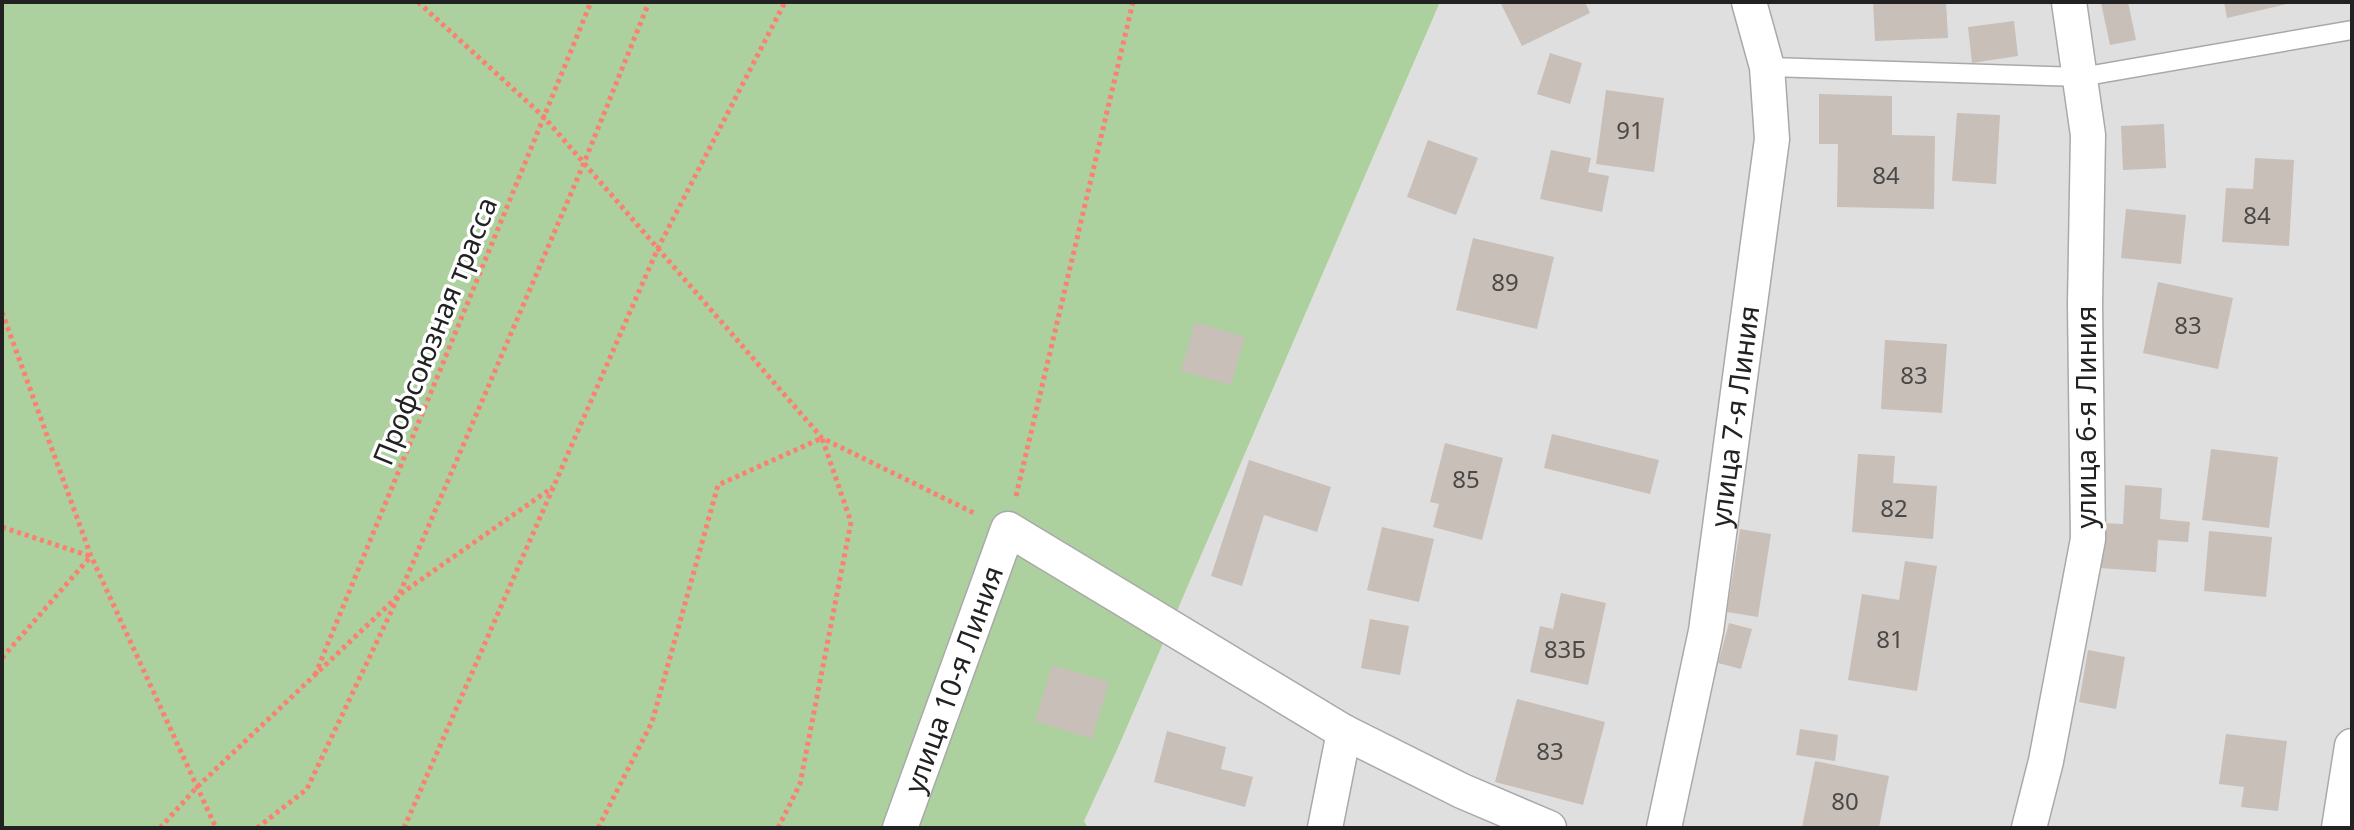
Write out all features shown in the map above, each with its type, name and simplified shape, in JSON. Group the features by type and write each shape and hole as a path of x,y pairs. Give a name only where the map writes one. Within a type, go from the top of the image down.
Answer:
{"street":[{"name":"улица 7-я Линия","path":"1664,828 1708,615 1772,139 1767,67 1749,2"},
{"name":"улица 6-я Линия","path":"2029,828 2046,761 2088,539 2085,304 2088,135 2069,2"},
{"path":"1008,529 1344,732 1462,791 1549,828"},
{"name":"улица 10-я Линия","path":"900,828 1008,529"},
{"path":"1325,828 1344,732"},
{"path":"2339,828 2352,746"}],"lane":[{"path":"1767,67 2081,77 2352,30"}],"path":[{"path":"418,2 544,117 822,438 851,522 800,784 778,828"},
{"name":"Профсоюзная трасса","path":"315,675 591,2"},
{"path":"257,828 307,789 399,595 584,163 649,2"},
{"path":"404,828 658,248 785,2"},
{"path":"822,438 1008,529 1133,2"},
{"path":"2,312 91,556 216,828"},
{"path":"598,828 652,722 718,485 822,438"},
{"name":"Профсоюзная трасса","path":"160,828 197,787 399,595 554,486"},
{"path":"2,527 91,556"},
{"path":"2,658 91,556"}],"shaded area":[{"path":"1440,2 2352,2 2352,828 1088,828 1083,822 1117,750"}],"green space":[{"path":"2,2 1440,2 1084,821 1088,828 2,828"}],"building":[{"path":"1500,2 1585,2 1590,13 1522,46"},
{"path":"1873,2 1946,2 1948,38 1875,41"},
{"path":"2128,2 2136,40 2110,45 2101,3"},
{"path":"2224,2 2291,2 2291,3 2227,18"},
{"path":"2014,21 2018,56 1972,63 1968,27"},
{"path":"1550,53 1582,63 1570,104 1537,94"},
{"path":"1606,90 1664,98 1654,172 1596,164"},
{"path":"1819,94 1892,96 1892,135 1935,136 1934,209 1837,207 1838,144 1819,144"},
{"path":"1957,113 2000,115 1996,184 1952,181"},
{"path":"2164,124 2166,168 2123,170 2121,126"},
{"path":"1428,140 1478,158 1456,215 1407,197"},
{"path":"1551,150 1591,158 1588,172 1609,176 1602,212 1540,199"},
{"path":"2255,158 2294,160 2289,246 2222,242 2226,188 2253,189"},
{"path":"2126,209 2186,215 2181,264 2121,258"},
{"path":"1473,238 1554,257 1537,329 1456,310"},
{"path":"2158,282 2233,298 2218,369 2143,353"},
{"path":"1195,322 1245,337 1231,385 1181,371"},
{"path":"1885,340 1947,344 1942,413 1881,409"},
{"path":"1552,434 1659,460 1650,494 1544,468"},
{"path":"1445,443 1503,458 1482,540 1433,527 1439,504 1430,502"},
{"path":"2211,449 2278,457 2269,528 2202,520"},
{"path":"1858,454 1895,456 1893,483 1937,486 1933,539 1852,532"},
{"path":"1249,460 1331,487 1317,532 1264,515 1242,586 1211,576"},
{"path":"2125,485 2162,488 2160,519 2190,522 2188,542 2158,540 2156,572 2099,568 2102,523 2123,524"},
{"path":"1382,527 1434,539 1419,602 1367,590"},
{"path":"1740,529 1771,534 1758,617 1727,612"},
{"path":"2209,531 2272,537 2266,597 2204,591"},
{"path":"1905,561 1937,566 1917,691 1848,680 1862,594 1899,600"},
{"path":"1561,593 1606,603 1588,685 1530,672 1540,626 1553,629"},
{"path":"1370,619 1409,626 1400,675 1361,668"},
{"path":"1729,623 1752,629 1741,669 1718,663"},
{"path":"2088,650 2125,657 2116,709 2079,702"},
{"path":"1052,665 1109,682 1092,739 1035,721"},
{"path":"1517,699 1605,722 1583,805 1495,782"},
{"path":"1800,729 1838,735 1835,761 1796,755"},
{"path":"1167,731 1226,747 1221,769 1253,777 1245,807 1154,782"},
{"path":"2226,734 2287,741 2278,811 2241,807 2244,787 2219,784"},
{"path":"1815,761 1889,776 1879,828 1802,828"}]}
